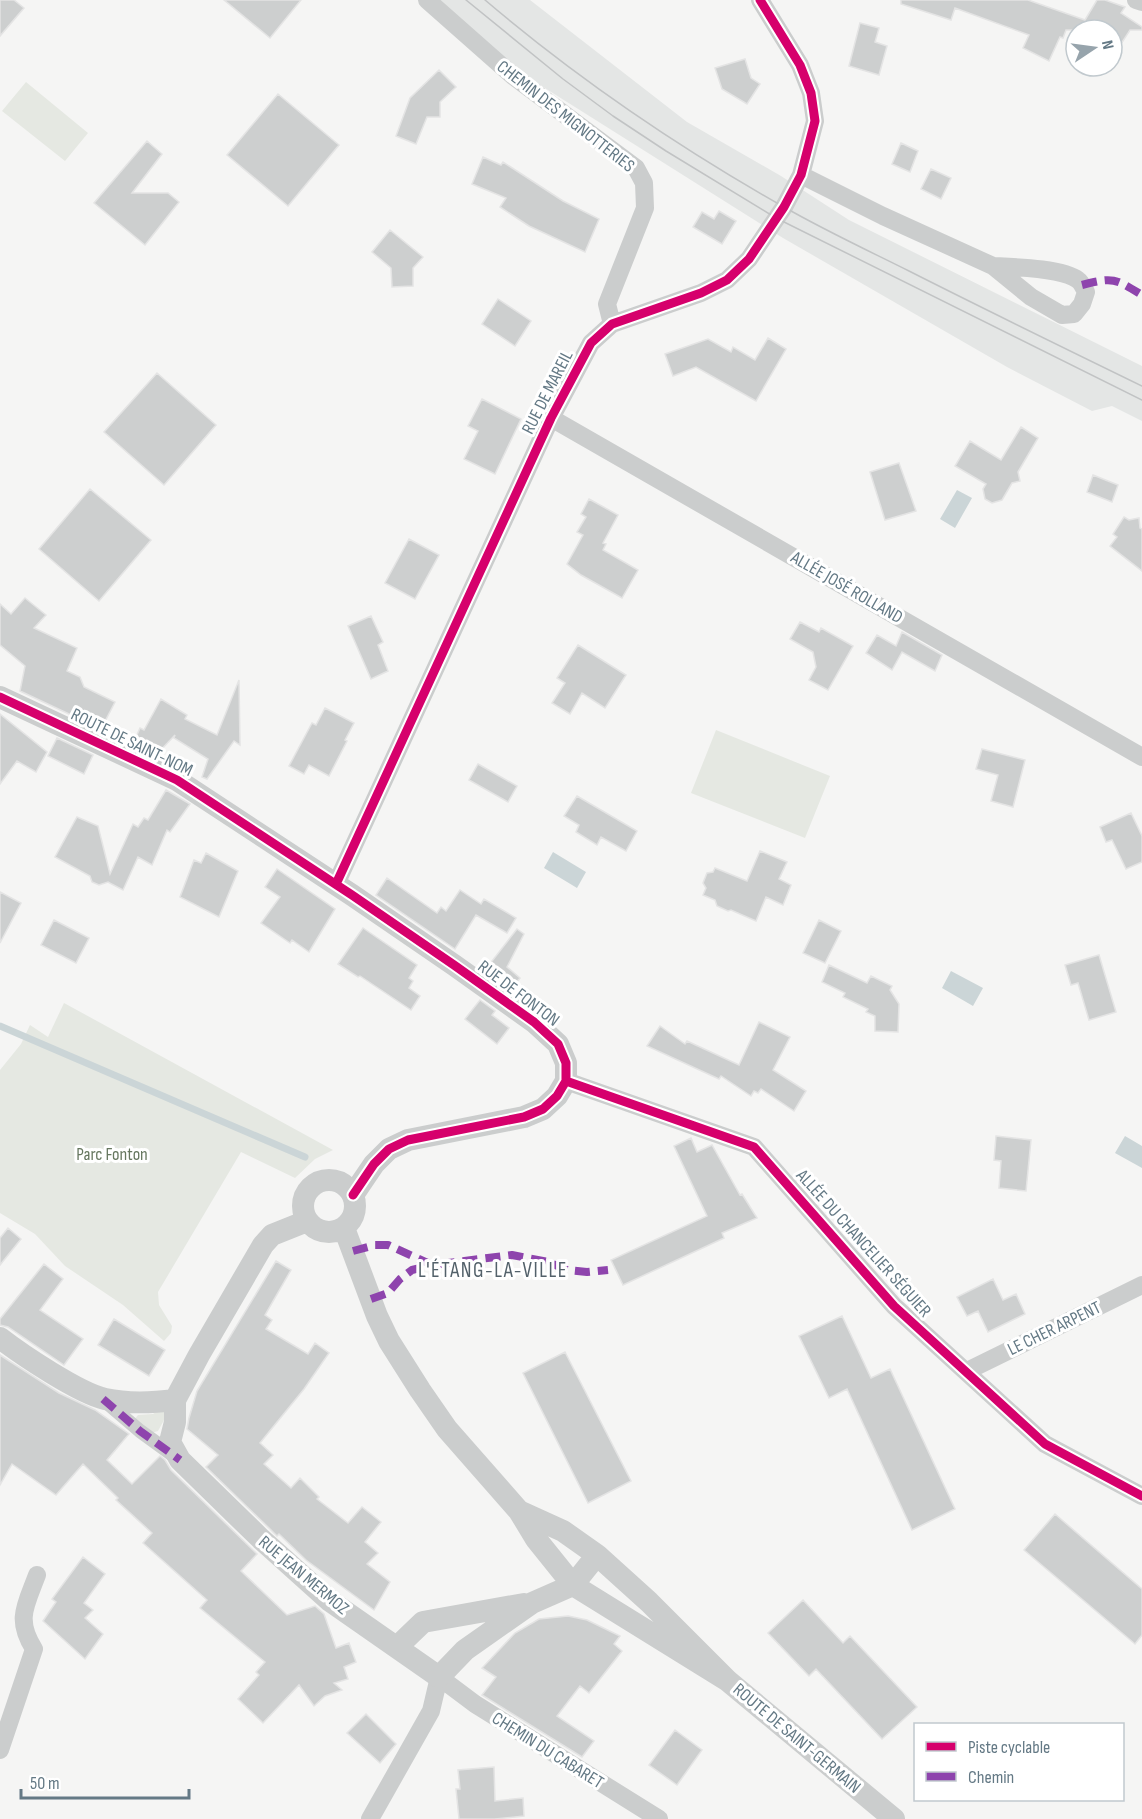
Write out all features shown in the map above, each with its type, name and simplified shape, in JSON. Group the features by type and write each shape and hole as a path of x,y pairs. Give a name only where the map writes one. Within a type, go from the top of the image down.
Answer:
{"street":[{"name":"CHEMIN DES MIGNOTTERIES","path":"427,0 513,76 636,168 644,183 645,208 607,304 612,324"},
{"name":"RUE DE MAREIL","path":"336,884 551,418 591,343 612,324 701,293 727,280 749,259 801,175 815,120 811,93 800,65 760,0"},
{"path":"1136,0 1142,2"},
{"path":"801,175 883,216 993,266"},
{"name":"ALLÉE JOSÉ ROLLAND","path":"551,418 1142,757"},
{"name":"ROUTE DE SAINT-NOM","path":"0,697 177,780 336,884"},
{"name":"RUE DE FONTON","path":"336,884 534,1022 558,1044 566,1062 566,1081"},
{"path":"353,1195 374,1164 389,1149 408,1140 524,1117 543,1108 557,1096 566,1081"},
{"name":"ALLÉE DU CHANCELIER SÉGUIER","path":"566,1081 754,1147 894,1306 1045,1444 1142,1496"},
{"path":"326,1179 342,1183 353,1195 355,1214 344,1228 331,1233 312,1226 303,1214 304,1198 311,1186 318,1182 326,1179"},
{"path":"175,1400 263,1245 272,1236 307,1221"},
{"path":"344,1228 377,1316 420,1390 447,1429 519,1511"},
{"name":"LE CHER ARPENT","path":"966,1371 1142,1285"},
{"name":"RUE JEAN MERMOZ","path":"0,1338 68,1382 103,1399 140,1431 180,1460 261,1539 330,1601 439,1677"},
{"name":"RUE JEAN MERMOZ","path":"103,1399 138,1404 175,1400 175,1422 170,1442 180,1460"},
{"name":"ROUTE DE SAINT-GERMAIN","path":"519,1511 563,1531 597,1555 649,1602 728,1681 894,1819"},
{"name":"ROUTE DE SAINT-GERMAIN","path":"519,1511 536,1539 573,1585 728,1681"},
{"path":"370,1819 431,1711 439,1677 465,1650 532,1603 573,1585 597,1555"},
{"path":"0,1750 34,1649 25,1634 24,1612 38,1575"},
{"path":"397,1647 423,1622 532,1603"},
{"name":"CHEMIN DU CABARET","path":"439,1677 475,1704 659,1819"}],"shaded area":[{"path":"438,0 530,0 687,122 781,176 849,220 1142,366 1142,421 1112,406 1092,411 1007,367 783,238 513,68"},
{"path":"957,490 972,498 955,528 940,519"},
{"path":"553,852 586,872 577,888 544,868"},
{"path":"951,971 983,988 973,1006 942,988"},
{"path":"1125,1136 1142,1146 1142,1168 1115,1153"}],"green space":[{"path":"26,82 88,133 65,161 2,111"},
{"path":"716,730 830,776 805,838 691,793"},
{"name":"Parc Fonton","path":"64,1003 333,1150 315,1159 295,1178 241,1152 158,1292 159,1305 172,1326 171,1333 164,1341 123,1305 65,1266 35,1234 0,1213 0,1070 21,1044 30,1025 48,1037"},
{"path":"165,1406 169,1411 158,1431 151,1433 134,1420 138,1415 153,1414"}],"building":[{"path":"0,0 14,0 24,8 0,36"},
{"path":"224,0 301,0 270,38"},
{"path":"901,0 1028,0 1079,18 1064,18 1064,35 1063,38 1060,37 1049,61 1023,48 1029,35 955,8 951,20 901,4"},
{"path":"1097,0 1105,0 1125,7 1121,13 1142,27 1142,30 1130,30 1124,39 1124,18 1086,18"},
{"path":"860,23 879,28 875,42 887,46 879,75 849,66"},
{"path":"745,59 751,78 760,84 747,104 722,89 715,68"},
{"path":"439,70 456,87 440,102 440,117 427,117 416,144 396,136 410,98"},
{"path":"278,94 339,145 288,206 227,155"},
{"path":"147,141 162,154 132,193 168,193 179,202 145,245 94,203"},
{"path":"901,143 918,151 910,172 892,164"},
{"path":"483,157 501,165 503,162 563,201 599,219 585,252 529,226 500,207 506,198 472,184"},
{"path":"931,169 951,178 941,199 921,189"},
{"path":"719,211 736,221 722,244 693,227 702,212 714,219"},
{"path":"390,230 423,257 413,268 413,286 392,287 391,268 372,252"},
{"path":"498,299 531,321 515,346 482,324"},
{"path":"768,338 786,349 756,401 696,367 673,376 665,354 708,339 731,352 733,347 755,360"},
{"path":"157,373 216,425 164,485 104,432"},
{"path":"482,399 521,419 495,474 464,459 478,431 468,426"},
{"path":"1021,427 1038,438 1018,472 1020,481 1012,483 1002,500 992,503 985,499 983,489 986,484 955,466 970,441 1001,460"},
{"path":"899,463 916,511 885,520 870,472"},
{"path":"1093,475 1118,485 1112,502 1087,492"},
{"path":"90,489 151,540 99,601 39,549"},
{"path":"589,499 618,515 603,543 606,544 603,550 638,570 622,598 581,575 567,564 583,535 577,532 586,517 581,514"},
{"path":"1124,517 1129,520 1139,518 1142,529 1142,571 1110,546 1117,537 1113,534"},
{"path":"409,539 439,555 415,599 385,583"},
{"path":"25,598 46,615 34,628 77,648 67,671 80,677 84,687 115,702 101,729 20,691 25,666 0,645 0,604 11,614"},
{"path":"371,616 383,642 378,645 388,671 371,679 348,626"},
{"path":"800,622 819,632 821,628 853,646 828,690 809,680 816,667 813,652 790,639"},
{"path":"902,632 942,655 935,671 902,652 892,670 866,653 877,635 896,646"},
{"path":"578,645 626,675 605,708 582,693 570,714 552,703 565,683 557,678"},
{"path":"239,680 240,745 234,741 207,779 202,777 208,759 174,738 175,735 156,755 133,744 140,728 144,730 161,699 187,715 185,719 217,735"},
{"path":"325,708 354,723 329,776 309,765 304,774 289,766 312,723 316,725"},
{"path":"0,714 47,752 36,772 17,761 0,784"},
{"path":"57,738 93,755 84,774 48,756"},
{"path":"982,749 1025,760 1013,807 991,801 998,775 976,769"},
{"path":"478,764 517,786 508,802 469,780"},
{"path":"166,790 190,804 170,832 167,830 152,865 138,857 123,890 108,882 99,885 92,882 90,876 55,857 77,817 98,826 110,874 133,824 138,827 144,818 148,820"},
{"path":"577,796 637,831 626,851 601,837 597,845 576,832 579,825 564,816"},
{"path":"1131,813 1142,836 1142,862 1126,869 1112,840 1106,842 1100,827"},
{"path":"760,851 787,862 779,879 791,885 783,905 766,897 756,921 717,906 715,900 703,895 706,888 703,883 707,873 713,872 715,868 747,881"},
{"path":"206,853 238,871 219,917 180,897 194,860 201,863"},
{"path":"277,869 335,909 309,952 292,940 290,943 261,923 280,897 265,887"},
{"path":"387,878 437,913 441,907 446,911 460,890 481,904 484,899 516,918 507,933 476,915 455,949 376,895"},
{"path":"0,892 21,903 0,943"},
{"path":"54,920 89,938 76,963 41,945"},
{"path":"819,920 841,931 825,963 803,953"},
{"path":"363,928 417,965 409,978 413,981 409,988 420,996 411,1010 338,964"},
{"path":"517,929 524,934 507,967 520,978 511,989 485,970"},
{"path":"1099,955 1116,1012 1089,1020 1078,983 1071,985 1065,965"},
{"path":"829,965 867,983 871,976 892,986 890,990 899,1004 898,1032 875,1031 875,1016 866,1012 868,1009 843,997 845,993 822,982"},
{"path":"480,1000 495,1011 492,1015 509,1028 497,1044 465,1019"},
{"path":"759,1022 790,1037 773,1070 806,1091 794,1111 761,1089 758,1093 754,1091 751,1096 721,1076 719,1079 647,1046 660,1026 685,1044 687,1041 739,1065"},
{"path":"996,1136 1031,1140 1026,1191 999,1188 1001,1161 994,1160"},
{"path":"691,1138 697,1152 712,1145 740,1195 742,1194 757,1218 722,1233 724,1238 623,1285 611,1260 707,1216 674,1146"},
{"path":"8,1228 21,1239 0,1265 0,1238"},
{"path":"276,1261 291,1270 265,1315 272,1320 266,1329 308,1354 315,1343 329,1353 304,1389 260,1443 273,1455 264,1464 291,1488 300,1478 319,1497 317,1499 348,1523 362,1507 381,1522 365,1542 378,1553 367,1564 390,1582 374,1610 306,1560 279,1534 277,1536 206,1467 218,1455 187,1429 197,1391"},
{"path":"44,1264 63,1279 40,1310 83,1339 64,1365 8,1327 0,1325 0,1319"},
{"path":"993,1279 1003,1300 1016,1294 1025,1314 988,1332 978,1311 967,1316 957,1297"},
{"path":"842,1316 871,1378 890,1369 955,1509 912,1530 847,1389 829,1398 799,1336"},
{"path":"114,1319 165,1350 149,1376 98,1345"},
{"path":"565,1352 631,1481 588,1503 523,1373"},
{"path":"0,1355 59,1393 95,1410 129,1434 107,1460 132,1484 160,1456 165,1460 171,1470 257,1554 241,1571 287,1615 315,1606 324,1614 336,1648 349,1643 356,1662 344,1667 348,1679 334,1683 342,1690 325,1696 314,1706 299,1685 263,1723 238,1699 259,1675 256,1672 265,1662 200,1608 207,1600 143,1543 152,1533 116,1500 118,1498 83,1464 56,1495 12,1464 0,1485"},
{"path":"1055,1514 1142,1589 1142,1635 1135,1644 1024,1550"},
{"path":"83,1557 105,1574 84,1603 93,1610 85,1618 103,1634 85,1659 43,1621 56,1602 52,1599"},
{"path":"803,1600 843,1643 850,1636 917,1707 882,1739 816,1669 809,1676 768,1633"},
{"path":"568,1616 587,1620 620,1636 614,1644 622,1651 589,1693 580,1686 557,1716 594,1741 582,1757 482,1695 496,1677 482,1668 515,1633 539,1619"},
{"path":"366,1714 396,1744 380,1763 347,1733"},
{"path":"675,1730 702,1750 677,1785 649,1765"},
{"path":"494,1767 495,1801 523,1798 524,1816 459,1819 456,1789 460,1789 458,1770"}],"waterway":[{"path":"0,1026 305,1157"}],"tram line":[{"path":"466,0 563,79 613,116 776,218 1142,400"},
{"path":"485,0 556,57 630,111 745,184 830,232 1142,386"}],"marked path":[{"path":"1082,285 1108,280 1119,282 1142,295"},
{"path":"353,1251 375,1245 388,1245 432,1265 512,1255 548,1262 567,1270 587,1272 608,1270"},
{"path":"371,1299 388,1293 400,1279 412,1270 432,1265"},
{"path":"103,1399 140,1431 180,1460"}],"cycle path":[{"path":"336,884 551,418 591,343 612,324 701,293 727,280 749,259 784,207 801,175 815,121 811,93 800,65 760,0"},
{"path":"0,697 177,780 454,965 534,1022 558,1044 566,1063 566,1081 557,1096 543,1109 524,1117 408,1140 389,1149 374,1164 353,1195"},
{"path":"566,1081 754,1147 894,1306 1045,1444 1142,1496"}],"district":[{"name":"L'ÉTANG-LA-VILLE","path":"493,1270"}]}
